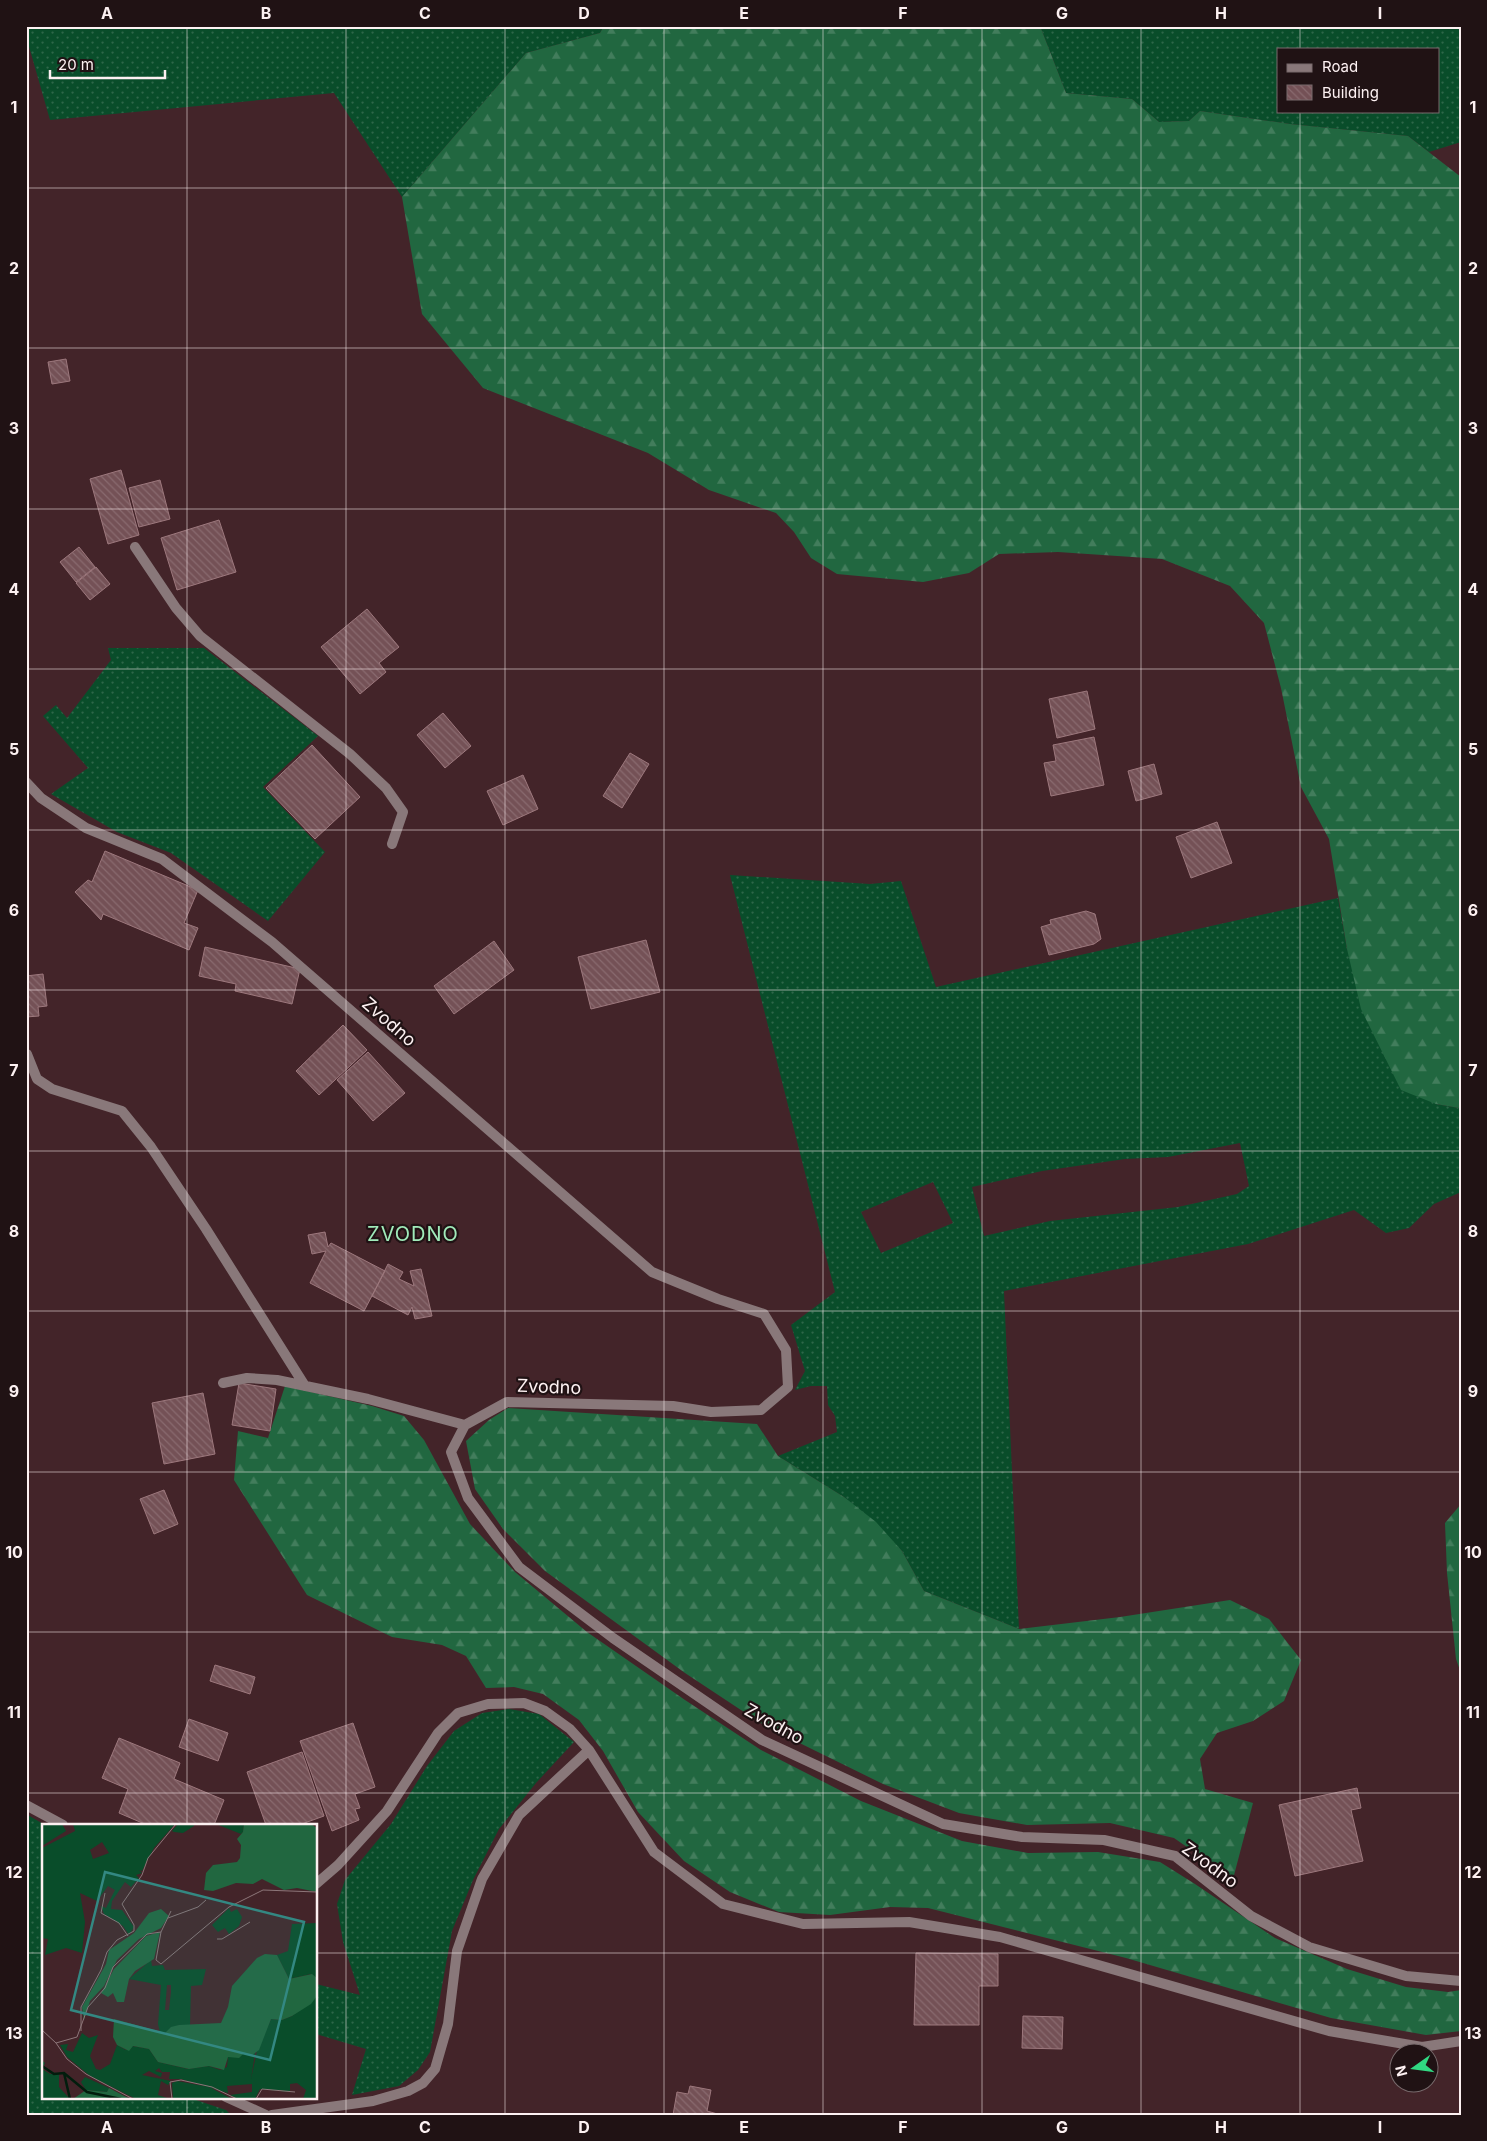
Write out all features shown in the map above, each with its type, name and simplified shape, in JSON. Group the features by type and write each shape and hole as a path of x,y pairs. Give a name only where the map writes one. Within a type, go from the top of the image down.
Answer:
{"street":[{"path":"135,547 176,608 200,636 350,754 386,788 403,812 392,844"},
{"name":"Zvodno","path":"26,782 41,798 86,828 162,859 272,942 652,1272 718,1299 764,1314 786,1350 788,1386 761,1410 711,1412 674,1406 507,1402 465,1425 451,1452 468,1498 519,1567 613,1638 762,1740 943,1824 1022,1837 1104,1840 1175,1856 1251,1916 1309,1948 1406,1976 1461,1981"},
{"path":"27,1054 37,1079 52,1090 122,1111 151,1147 190,1204 305,1386"},
{"path":"223,1383 247,1378 277,1380 368,1399 465,1425"},
{"path":"318,1882 338,1865 387,1811 438,1733 458,1713 488,1704 524,1703 545,1711 570,1729 589,1750 654,1852 723,1904 803,1924 909,1922 1000,1937 1329,2031 1422,2047 1461,2041"},
{"path":"272,2115 373,2102 408,2091 423,2083 435,2069 448,2024 457,1951 482,1879 519,1815 589,1750"},
{"path":"26,1805 60,1824"},
{"path":"228,2098 266,2115"}],"green space":[{"path":"26,26 604,26 600,33 526,53 402,197 334,93 50,120 26,36"},
{"path":"604,26 1040,26 1066,93 1132,99 1159,122 1189,121 1200,111 1290,124 1408,136 1461,177 1461,1111 1459,1108 1436,1104 1401,1090 1361,1009 1347,949 1329,839 1301,787 1281,688 1264,623 1230,586 1162,559 1058,552 999,554 969,573 923,582 837,574 811,558 794,532 776,513 709,490 648,453 483,388 422,314 402,197 526,53 600,33"},
{"path":"1040,26 1461,26 1461,142 1429,152 1408,136 1290,124 1200,111 1189,121 1159,122 1132,99 1066,93"},
{"path":"108,648 204,648 318,736 263,787 325,852 268,921 171,853 117,832 51,794 88,768 43,716 56,705 67,718 111,660"},
{"path":"730,875 870,884 901,881 936,987 1338,898 1347,949 1436,1104 1459,1108 1461,1111 1461,1192 1434,1204 1409,1228 1386,1233 1354,1210 1248,1244 1004,1291 1019,1629 924,1591 902,1551 844,1497 778,1456 837,1432 835,1416 828,1405 827,1386 811,1386 795,1390 805,1371 791,1325 835,1292","holes":["1240,1143 1249,1186 1237,1194 1178,1207 1050,1221 984,1236 972,1187 1042,1171 1125,1159 1168,1157","933,1182 953,1223 881,1253 861,1212"]},
{"path":"285,1386 372,1406 404,1416 424,1440 470,1524 515,1572 587,1632 761,1750 861,1801 962,1841 1028,1853 1098,1852 1160,1862 1275,1938 1347,1969 1406,1987 1448,1992 1461,1990 1461,2031 1426,2035 1331,2018 1126,1958 928,1908 890,1907 830,1915 779,1912 730,1892 684,1861 638,1812 603,1751 579,1720 543,1694 514,1687 486,1688 466,1656 442,1645 392,1637 307,1595 234,1480 238,1431 268,1438"},
{"path":"508,1408 757,1424 778,1456 844,1497 876,1522 902,1551 924,1591 1019,1629 1120,1617 1230,1600 1269,1619 1301,1660 1284,1701 1253,1721 1217,1733 1200,1759 1205,1789 1253,1803 1233,1879 1174,1838 1110,1823 1027,1825 959,1813 883,1784 765,1726 685,1673 545,1571 503,1529 475,1489 466,1441 489,1420"},
{"path":"1461,1504 1461,1673 1456,1659 1447,1573 1445,1523"},
{"path":"509,1709 539,1714 574,1742 536,1783 499,1829 473,1880 452,1931 430,2052 418,2070 399,2086 352,2095 366,2049 318,2035 318,1984 360,1995 343,1942 337,1904 345,1880 391,1824 427,1766 454,1731 482,1713"},
{"path":"26,1814 43,1824 42,2098 190,2098 226,2110 231,2115 26,2115"}],"building":[{"path":"66,359 70,381 52,384 48,362"},
{"path":"121,470 139,535 108,544 90,479"},
{"path":"160,480 170,519 139,527 129,488"},
{"path":"219,520 236,572 177,590 161,538"},
{"path":"79,547 95,567 76,582 60,562"},
{"path":"96,567 110,584 90,600 76,583"},
{"path":"367,609 399,647 379,663 386,672 360,694 321,647"},
{"path":"1087,691 1095,729 1057,738 1049,699"},
{"path":"443,713 471,746 445,768 417,735"},
{"path":"1094,737 1104,785 1051,796 1044,763 1056,761 1053,745"},
{"path":"312,745 360,797 315,839 266,788"},
{"path":"630,753 649,764 622,808 603,796"},
{"path":"1154,764 1162,794 1136,801 1128,771"},
{"path":"523,775 538,809 503,825 487,791"},
{"path":"1217,822 1232,863 1191,878 1176,837"},
{"path":"105,851 198,890 184,923 198,928 189,950 103,914 101,920 75,892 88,880 92,882"},
{"path":"1086,911 1095,914 1101,939 1094,944 1049,955 1041,927 1051,924 1050,920"},
{"path":"646,940 660,992 591,1009 578,957"},
{"path":"494,941 514,970 454,1014 434,986"},
{"path":"205,947 300,969 292,1004 235,991 236,984 199,976"},
{"path":"43,974 47,1006 38,1007 39,1016 26,1017 26,976"},
{"path":"343,1025 367,1050 319,1095 296,1071"},
{"path":"368,1052 405,1093 373,1121 337,1080"},
{"path":"325,1232 328,1247 331,1243 385,1271 364,1311 310,1283 326,1251 312,1254 308,1235"},
{"path":"388,1264 403,1272 399,1279 414,1286 410,1271 421,1269 432,1316 415,1319 412,1307 408,1315 372,1296"},
{"path":"239,1383 276,1389 270,1431 232,1425"},
{"path":"203,1393 215,1454 164,1464 152,1403"},
{"path":"164,1490 178,1524 154,1534 140,1499"},
{"path":"215,1665 255,1677 250,1694 210,1681"},
{"path":"189,1719 228,1733 218,1761 179,1747"},
{"path":"353,1723 375,1787 355,1794 360,1808 355,1809 359,1820 332,1831 300,1741"},
{"path":"119,1738 180,1763 174,1779 224,1800 214,1824 145,1824 119,1813 128,1789 102,1778"},
{"path":"302,1752 324,1816 302,1824 266,1824 247,1772"},
{"path":"1357,1788 1361,1808 1351,1810 1363,1861 1295,1876 1279,1805"},
{"path":"916,1953 998,1954 998,1986 979,1986 979,2025 914,2025"},
{"path":"1023,2016 1063,2017 1062,2049 1022,2048"},
{"path":"690,2086 711,2090 707,2111 721,2115 673,2115 677,2092 688,2094"}],"district":[{"name":"ZVODNO","path":"413,1234"}]}
